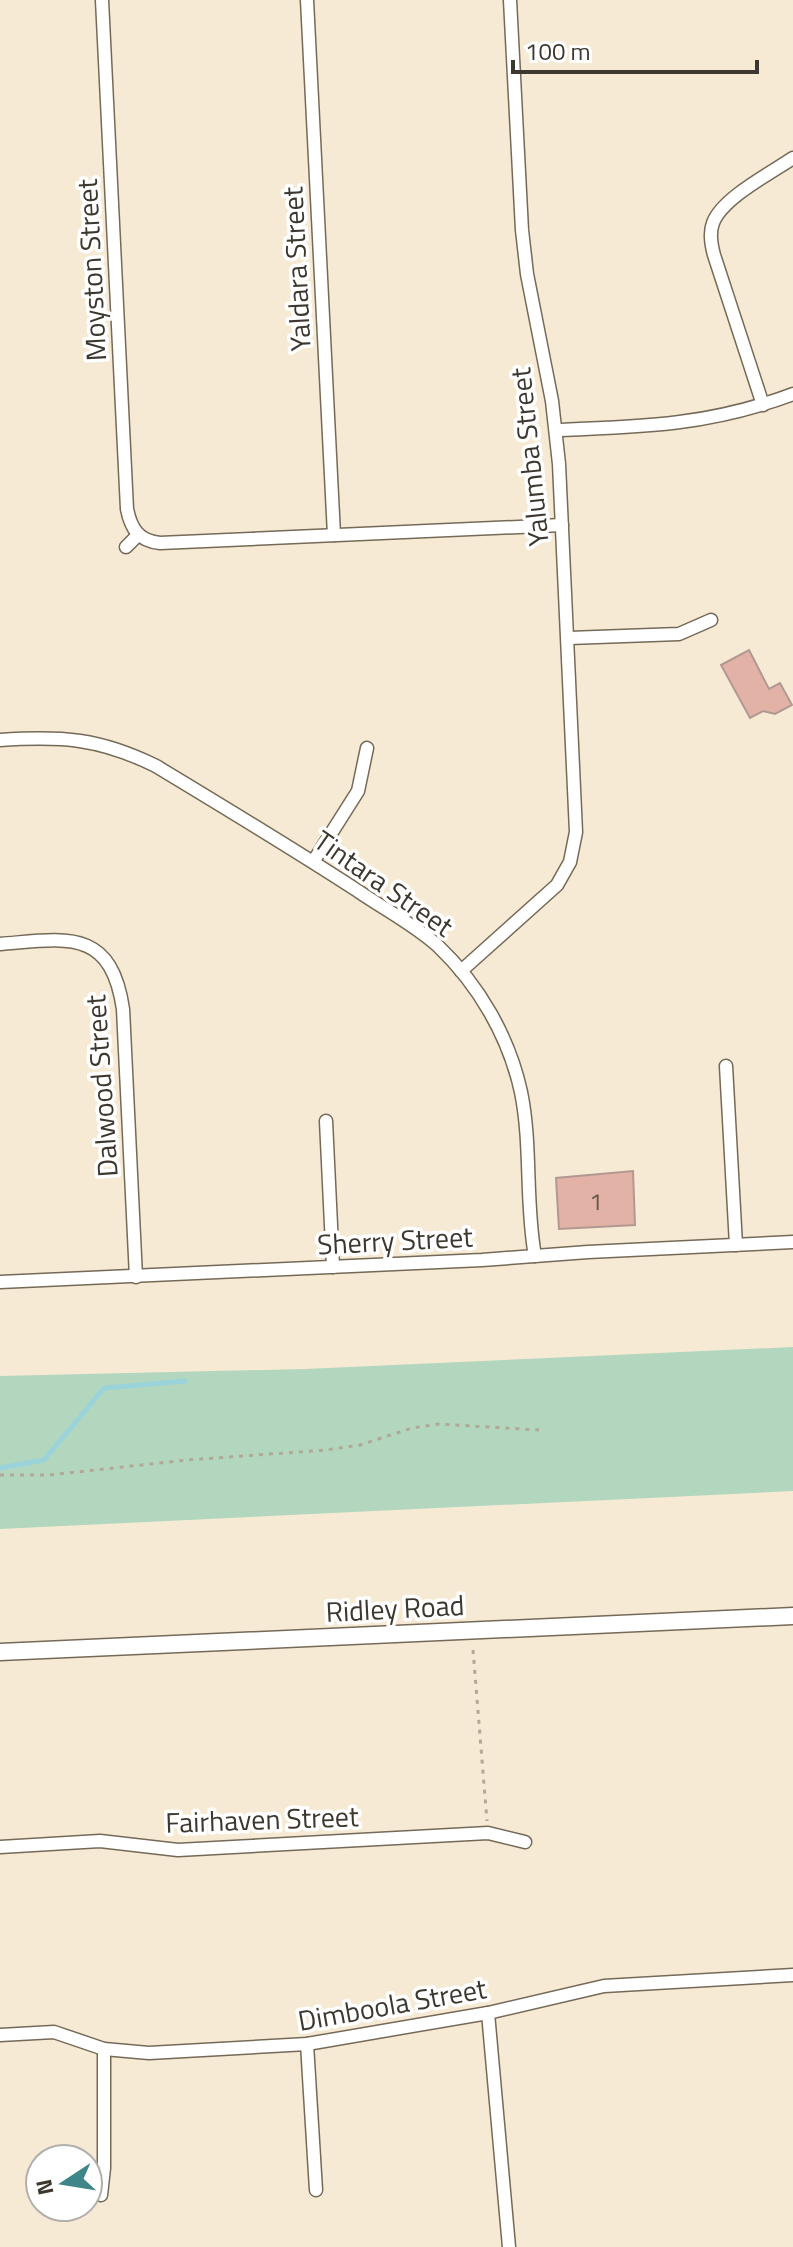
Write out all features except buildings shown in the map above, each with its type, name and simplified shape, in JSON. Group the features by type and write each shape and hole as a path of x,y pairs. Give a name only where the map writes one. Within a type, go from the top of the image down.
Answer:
{"street":[{"name":"Moyston Street","path":"102,0 127,509 129,520 138,535"},
{"name":"Yaldara Street","path":"307,0 334,535"},
{"name":"Yalumba Street","path":"461,971 548,895 577,864 577,809 557,430 527,274 522,230 510,0"},
{"path":"763,405 714,255 710,233 713,222 726,205 793,158"},
{"path":"557,430 693,422 763,405 793,394"},
{"path":"126,547 138,535 160,543 562,525"},
{"path":"569,638 679,634 711,620"},
{"name":"Tintara Street","path":"0,740 64,737 130,753 313,862 437,945 461,971 500,1031 521,1091 535,1256"},
{"path":"313,862 358,791 367,748"},
{"name":"Dalwood Street","path":"0,944 72,940 94,949 111,966 117,978 123,1009 136,1277"},
{"path":"726,1066 736,1245"},
{"path":"326,1121 333,1267"},
{"name":"Sherry Street","path":"0,1282 793,1242"},
{"name":"Ridley Road","path":"0,1652 793,1616"},
{"name":"Fairhaven Street","path":"0,1847 100,1841 178,1850 488,1833 525,1842"},
{"name":"Dimboola Street","path":"0,2035 54,2032 104,2049 149,2053 307,2044 488,2013 604,1986 793,1975"},
{"path":"488,2013 509,2247"},
{"path":"307,2044 316,2190"},
{"path":"104,2049 104,2143"}],"path":[{"path":"0,1475 49,1475 187,1460 326,1450 360,1445 412,1428 439,1424 539,1430"},
{"path":"473,1650 488,1833"}],"green space":[{"path":"793,1347 793,1491 0,1529 0,1376 305,1369"}],"waterway":[{"path":"0,1468 44,1460 104,1388 185,1381"}]}
